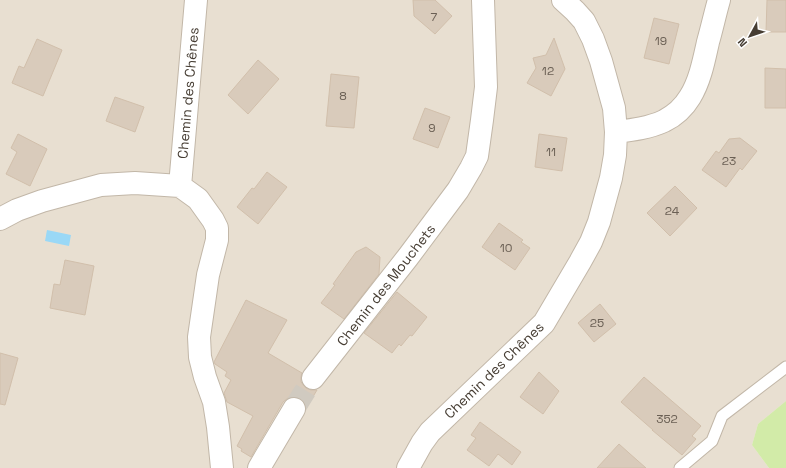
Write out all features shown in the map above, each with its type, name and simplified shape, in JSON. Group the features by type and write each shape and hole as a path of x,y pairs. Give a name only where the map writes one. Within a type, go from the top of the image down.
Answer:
{"street":[{"name":"Chemin des Chênes","path":"180,186 196,0"},
{"name":"Chemin des Mouchets","path":"313,378 408,257 458,190 477,156 486,87 483,0"},
{"name":"Chemin des Chênes","path":"408,468 430,432 544,323 591,242 599,222 611,178 615,154 616,132 614,108 601,61 593,39 584,21 563,0"},
{"path":"616,132 643,128 659,123 670,118 686,103 691,96 698,79 719,0"},
{"path":"0,219 17,210 42,201 100,185 135,183 180,186 198,199 217,228 217,240 208,275 199,337 200,357 214,402 222,468"},
{"path":"259,468 294,409"}],"lane":[{"path":"680,468 712,441 722,416 786,367"}],"shaded area":[{"path":"0,0 786,0 786,401 758,424 752,445 769,468 0,468"}],"green space":[{"path":"786,401 786,468 769,468 752,445 758,424"}],"water":[{"path":"47,230 71,235 69,246 45,241"}],"building":[{"path":"413,0 435,0 452,16 435,34 414,16"},
{"path":"767,0 786,0 786,32 766,32"},
{"path":"654,18 679,24 669,64 644,58"},
{"path":"554,38 565,69 551,96 527,83 536,68 533,58 546,55"},
{"path":"37,39 62,50 43,96 12,83 19,66 24,68"},
{"path":"258,60 279,79 248,114 228,95"},
{"path":"765,68 786,69 786,108 765,108"},
{"path":"331,74 359,77 354,128 326,126"},
{"path":"115,97 144,107 135,132 106,121"},
{"path":"425,108 450,117 438,148 413,139"},
{"path":"18,134 47,149 30,186 6,174 17,152 11,148"},
{"path":"539,134 567,138 562,171 535,167"},
{"path":"740,138 757,151 742,170 740,168 726,187 702,170 716,151 719,153 729,139"},
{"path":"267,172 287,187 258,224 237,207"},
{"path":"675,186 697,208 670,236 647,213"},
{"path":"499,223 523,240 521,242 530,248 515,270 482,247"},
{"path":"366,247 380,257 379,274 344,319 321,303 335,285 333,284 356,252"},
{"path":"65,260 94,266 85,315 50,308 54,284 60,285"},
{"path":"397,292 427,317 412,336 410,335 401,346 399,344 392,353 364,333"},
{"path":"246,300 287,320 268,353 302,373 301,382 306,388 317,390 306,408 305,403 301,398 288,398 283,402 251,457 241,451 242,449 237,446 253,416 227,402 224,393 231,380 225,376 227,372 214,362"},
{"path":"600,304 616,324 594,342 578,323"},
{"path":"0,353 18,358 5,405 0,404"},
{"path":"539,372 559,391 543,414 520,397"},
{"path":"644,377 701,426 692,436 696,439 682,455 621,402"},
{"path":"480,422 521,452 512,465 498,454 489,466 467,450 476,438 471,435"},
{"path":"619,444 629,453 646,468 597,468"}],"tunnel":[{"path":"294,409 313,378"}]}
